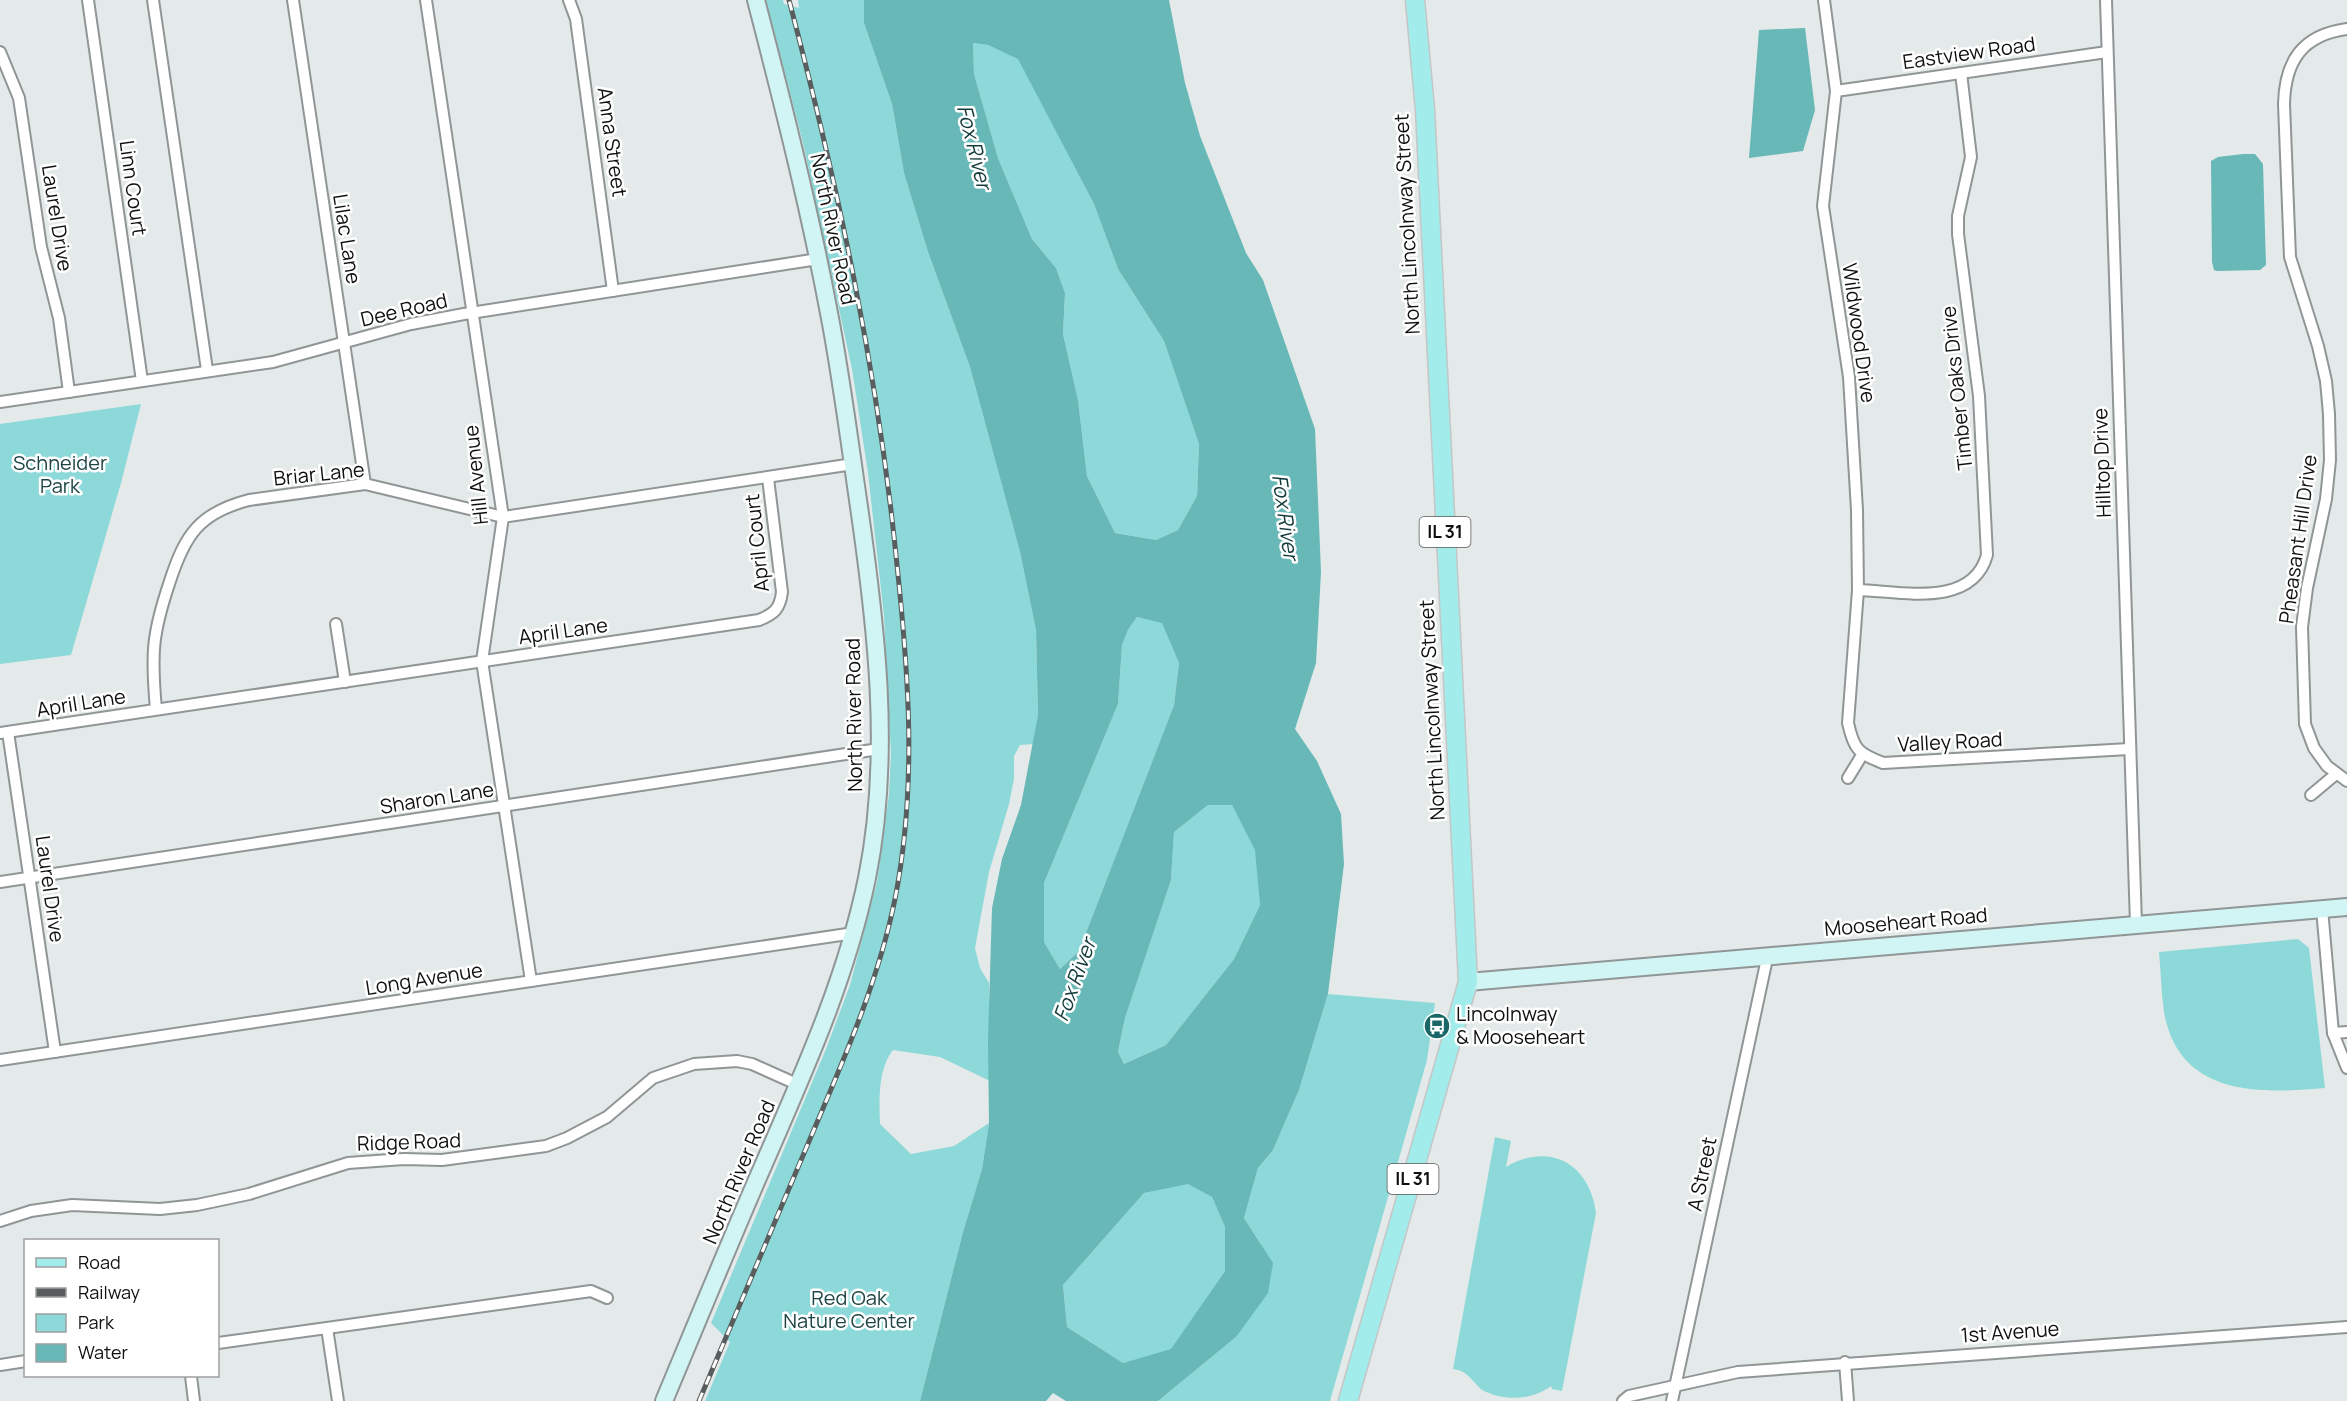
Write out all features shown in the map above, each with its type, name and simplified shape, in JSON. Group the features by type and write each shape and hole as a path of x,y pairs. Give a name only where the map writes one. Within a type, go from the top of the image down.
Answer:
{"main road":[{"name":"North River Road","path":"664,1401 833,1000 854,933 873,847 879,749 874,641 853,464 839,370 818,260 795,151 756,0"},
{"name":"North Lincolnway Street","path":"1348,1401 1468,982 1424,100 1415,0"},
{"name":"Mooseheart Road","path":"1468,982 1768,954 2347,907"}],"street":[{"name":"Linn Court","path":"88,0 142,381"},
{"path":"153,0 207,370"},
{"name":"Lilac Lane","path":"293,0 365,484"},
{"name":"Hill Avenue","path":"426,0 503,517 482,661 531,981"},
{"name":"Anna Street","path":"569,0 576,19 613,291"},
{"name":"Wildwood Drive","path":"1824,0 1836,91 1822,206 1849,377 1857,510 1858,590 1848,723 1852,743 1862,755"},
{"name":"Hilltop Drive","path":"2106,0 2136,924"},
{"name":"Pheasant Hill Drive","path":"2347,28 2312,39 2298,52 2284,85 2290,257 2318,346 2326,381 2329,414 2330,460 2326,499 2307,588 2302,627 2305,724 2313,748 2327,766 2347,781"},
{"name":"Laurel Drive","path":"0,52 21,110 41,247 59,318 69,392"},
{"name":"Eastview Road","path":"1836,91 2107,52"},
{"name":"Timber Oaks Drive","path":"1858,590 1943,593 1959,589 1983,569 1987,555 1979,396 1958,234 1958,216 1971,157 1961,73"},
{"name":"Dee Road","path":"0,402 273,362 411,324 818,260"},
{"name":"Briar Lane","path":"156,709 152,660 157,619 180,550 193,530 215,512 249,500 365,484 503,517 853,464"},
{"name":"April Court","path":"768,478 783,592 780,605"},
{"name":"April Lane","path":"4,733 759,620 772,615 780,605"},
{"path":"336,624 345,682"},
{"name":"Laurel Drive","path":"4,733 31,877 54,1052"},
{"name":"Sharon Lane","path":"0,882 879,749"},
{"name":"Valley Road","path":"1862,755 1883,764 2129,749"},
{"path":"1848,778 1862,755"},
{"path":"2311,795 2336,774"},
{"path":"2322,909 2333,1033 2347,1068"},
{"name":"Long Avenue","path":"0,1060 854,933"},
{"name":"A Street","path":"1672,1401 1768,954"},
{"path":"2333,1033 2347,1032"},
{"name":"Ridge Road","path":"0,1221 31,1211 72,1205 160,1209 197,1205 249,1194 348,1163 404,1159 442,1160 546,1146 607,1117 653,1078 693,1064 737,1061 759,1067 799,1085"},
{"path":"219,1343 591,1291 607,1299"},
{"name":"1st Avenue","path":"1623,1401 1629,1396 1738,1372 1845,1362 2347,1327"},
{"path":"327,1328 338,1401"},
{"path":"0,1365 24,1361"},
{"path":"1845,1362 1848,1401"},
{"path":"190,1377 194,1401"}],"green space":[{"name":"Red Oak Nature Center","path":"766,0 783,0 784,4 799,8 798,0 864,0 864,23 892,104 904,173 928,252 970,367 1020,552 1036,630 1038,715 1033,744 1020,745 1014,756 1014,779 1009,804 989,872 975,948 980,968 989,983 990,1081 940,1057 893,1050 882,1075 880,1124 911,1154 954,1146 989,1123 982,1169 963,1232 920,1401 705,1401 730,1342 711,1323 826,1049 850,985 877,882 889,794 891,754 884,616 868,473 852,369 803,143"},
{"path":"973,43 988,45 1018,58 1094,204 1118,269 1164,341 1199,444 1197,496 1178,530 1156,540 1115,533 1087,476 1078,400 1063,334 1065,293 1056,268 1032,239 998,158 974,74"},
{"name":"Schneider Park","path":"141,404 121,483 71,655 0,664 0,424"},
{"path":"1137,617 1162,622 1179,663 1174,705 1079,951 1060,969 1044,942 1044,883 1118,704 1122,645"},
{"path":"1208,805 1232,805 1256,850 1260,905 1234,959 1166,1045 1124,1064 1118,1053 1125,1018 1171,880 1174,832"},
{"path":"2298,939 2309,948 2325,1088 2249,1089 2225,1084 2204,1075 2186,1060 2172,1040 2164,1012 2159,952"},
{"path":"1328,994 1435,1003 1427,1060 1330,1401 1158,1401 1236,1337 1261,1244 1244,1218 1258,1168 1273,1150 1299,1090"},
{"path":"1495,1137 1511,1141 1506,1167 1538,1156 1552,1157 1576,1170 1586,1181 1592,1196 1596,1213 1562,1391 1552,1389 1551,1386 1526,1397 1508,1398 1482,1390 1466,1374 1453,1369"},
{"path":"1188,1183 1212,1197 1225,1227 1225,1271 1171,1350 1123,1363 1067,1327 1063,1285 1144,1193"}],"water":[{"name":"Fox River","path":"864,0 1169,0 1185,83 1200,136 1246,253 1263,280 1315,429 1321,572 1316,663 1295,729 1317,761 1341,814 1344,864 1328,994 1299,1090 1273,1150 1258,1168 1244,1218 1273,1263 1268,1293 1236,1337 1158,1401 1066,1401 1053,1393 1046,1401 920,1401 963,1232 982,1169 989,1123 988,1040 992,908 1002,859 1021,805 1038,715 1036,630 1020,552 970,367 928,252 904,173 892,104 864,23","holes":["973,43 988,45 1018,59 1094,204 1118,269 1164,341 1199,444 1197,496 1178,530 1156,540 1115,533 1087,476 1078,400 1063,334 1065,293 1056,268 1032,239 998,158 974,74","1137,617 1162,623 1179,663 1174,705 1079,951 1060,969 1044,942 1044,883 1118,704 1122,645","1208,805 1232,805 1255,850 1260,905 1234,959 1166,1045 1124,1064 1118,1052 1125,1018 1171,880 1174,832","1188,1184 1212,1197 1225,1227 1225,1271 1171,1349 1123,1363 1067,1327 1063,1285 1144,1193"]},
{"path":"1805,28 1815,110 1803,151 1749,158 1759,30"},
{"path":"2255,154 2263,164 2266,265 2260,270 2217,271 2214,270 2212,262 2211,161 2218,157"}],"railway":[{"path":"699,1401 835,1080 869,991 895,899 906,815 909,732 905,649 889,493 879,422 840,210 789,0"}],"place":[{"name":"Lincolnway & Mooseheart","path":"1437,1026"}]}
